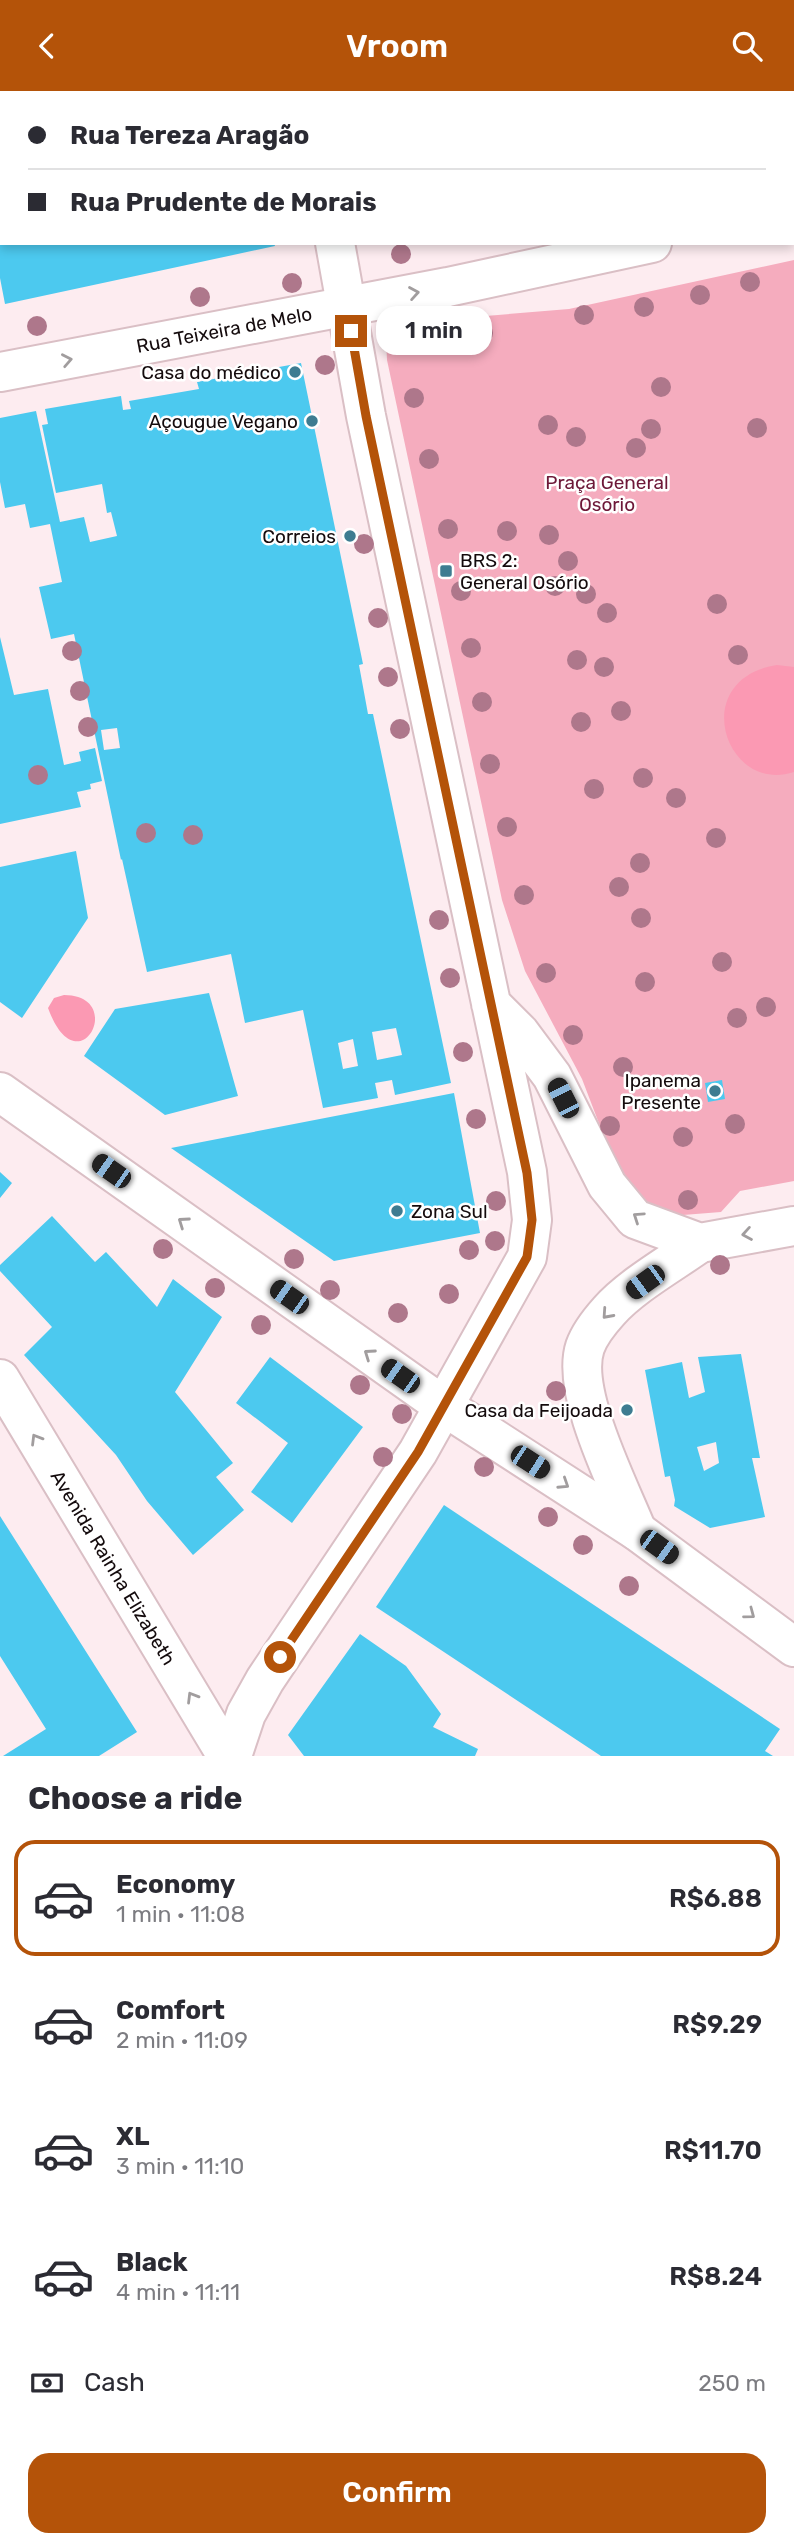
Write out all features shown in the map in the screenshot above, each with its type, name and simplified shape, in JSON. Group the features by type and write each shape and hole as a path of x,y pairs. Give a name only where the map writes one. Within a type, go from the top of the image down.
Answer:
{"main road":[{"path":"232,1756 246,1714 265,1679 418,1452 445,1407 527,1257 532,1220 527,1173 366,416 335,245"},
{"name":"Rua Teixeira de Melo","path":"0,372 448,287 643,245"},
{"path":"490,1003 520,1033 552,1076 607,1185 635,1219 700,1243"},
{"path":"0,1092 445,1407 637,1531 794,1647"},
{"path":"637,1531 586,1404 583,1373 585,1347 596,1327 611,1309 700,1243 794,1226"},
{"name":"Avenida Rainha Elizabeth","path":"0,1379 227,1756"}],"green space":[{"name":"Praça General Osório","path":"794,260 794,1181 740,1191 721,1212 683,1215 653,1209 627,1190 582,1079 525,971 502,900 387,360 386,339 388,327 399,320 431,311 437,320 569,309"}],"shaded area":[{"path":"777,665 794,667 794,772 770,775 750,767 735,752 726,732 725,711 732,691 749,675"},
{"path":"64,995 83,999 93,1009 95,1021 91,1032 83,1040 72,1041 60,1031 48,1008 54,998"}],"building":[{"path":"0,245 275,246 5,304 0,278"},
{"path":"301,363 363,664 359,665 368,714 373,714 451,1083 395,1095 392,1080 375,1083 378,1098 323,1108 303,1010 245,1023 231,954 147,972 74,634 51,639 39,587 62,582 50,524 30,528 25,504 5,508 0,482 0,418 36,411 60,522 84,517 90,542 117,536 111,512 107,513 102,484 56,493 42,425 48,424 45,409 121,396 123,410 131,409 129,401 199,389 197,382","holes":["117,728 120,748 104,750 101,730","396,1028 402,1055 377,1060 372,1032","353,1039 358,1066 343,1069 338,1043"]},
{"path":"0,637 14,695 48,689 64,765 81,761 79,752 95,748 102,781 90,784 91,789 77,792 81,807 0,824"},
{"path":"76,851 88,918 22,1018 0,1002 0,867"},
{"path":"209,993 238,1096 165,1115 84,1056 115,1009"},
{"name":"Ipanema Presente","path":"722,1080 725,1099 708,1102 705,1083"},
{"path":"454,1093 480,1233 334,1261 171,1148"},
{"path":"0,1172 12,1183 0,1198"},
{"path":"52,1216 95,1262 106,1252 157,1307 173,1279 222,1317 175,1392 233,1463 216,1477 244,1510 193,1555 147,1501 116,1455 24,1355 52,1327 0,1271 0,1265"},
{"path":"741,1354 760,1458 752,1458 765,1517 710,1528 674,1506 670,1476 665,1477 645,1370 682,1362 689,1398 705,1392 698,1357","holes":["716,1442 719,1463 704,1471 697,1447"]},
{"path":"270,1357 363,1427 292,1523 251,1492 288,1443 236,1403"},
{"path":"444,1505 780,1729 765,1751 773,1756 601,1756 376,1607"},
{"path":"0,1516 137,1732 99,1756 3,1756 46,1729 0,1656"},
{"path":"360,1634 406,1666 441,1714 433,1727 478,1749 475,1756 304,1756 288,1735"}],"place":[{"name":"Casa do médico","path":"295,372"},
{"name":"Açougue Vegano","path":"312,421"},
{"name":"Correios","path":"350,536"},
{"name":"BRS 2: General Osório","path":"446,571"},
{"name":"Ipanema Presente","path":"715,1091"},
{"name":"Zona Sul","path":"397,1211"},
{"name":"Casa da Feijoada","path":"627,1410"}],"route":[{"path":"280,1657 418,1452 445,1407 527,1257 532,1220 527,1173 366,416 351,331"}]}
